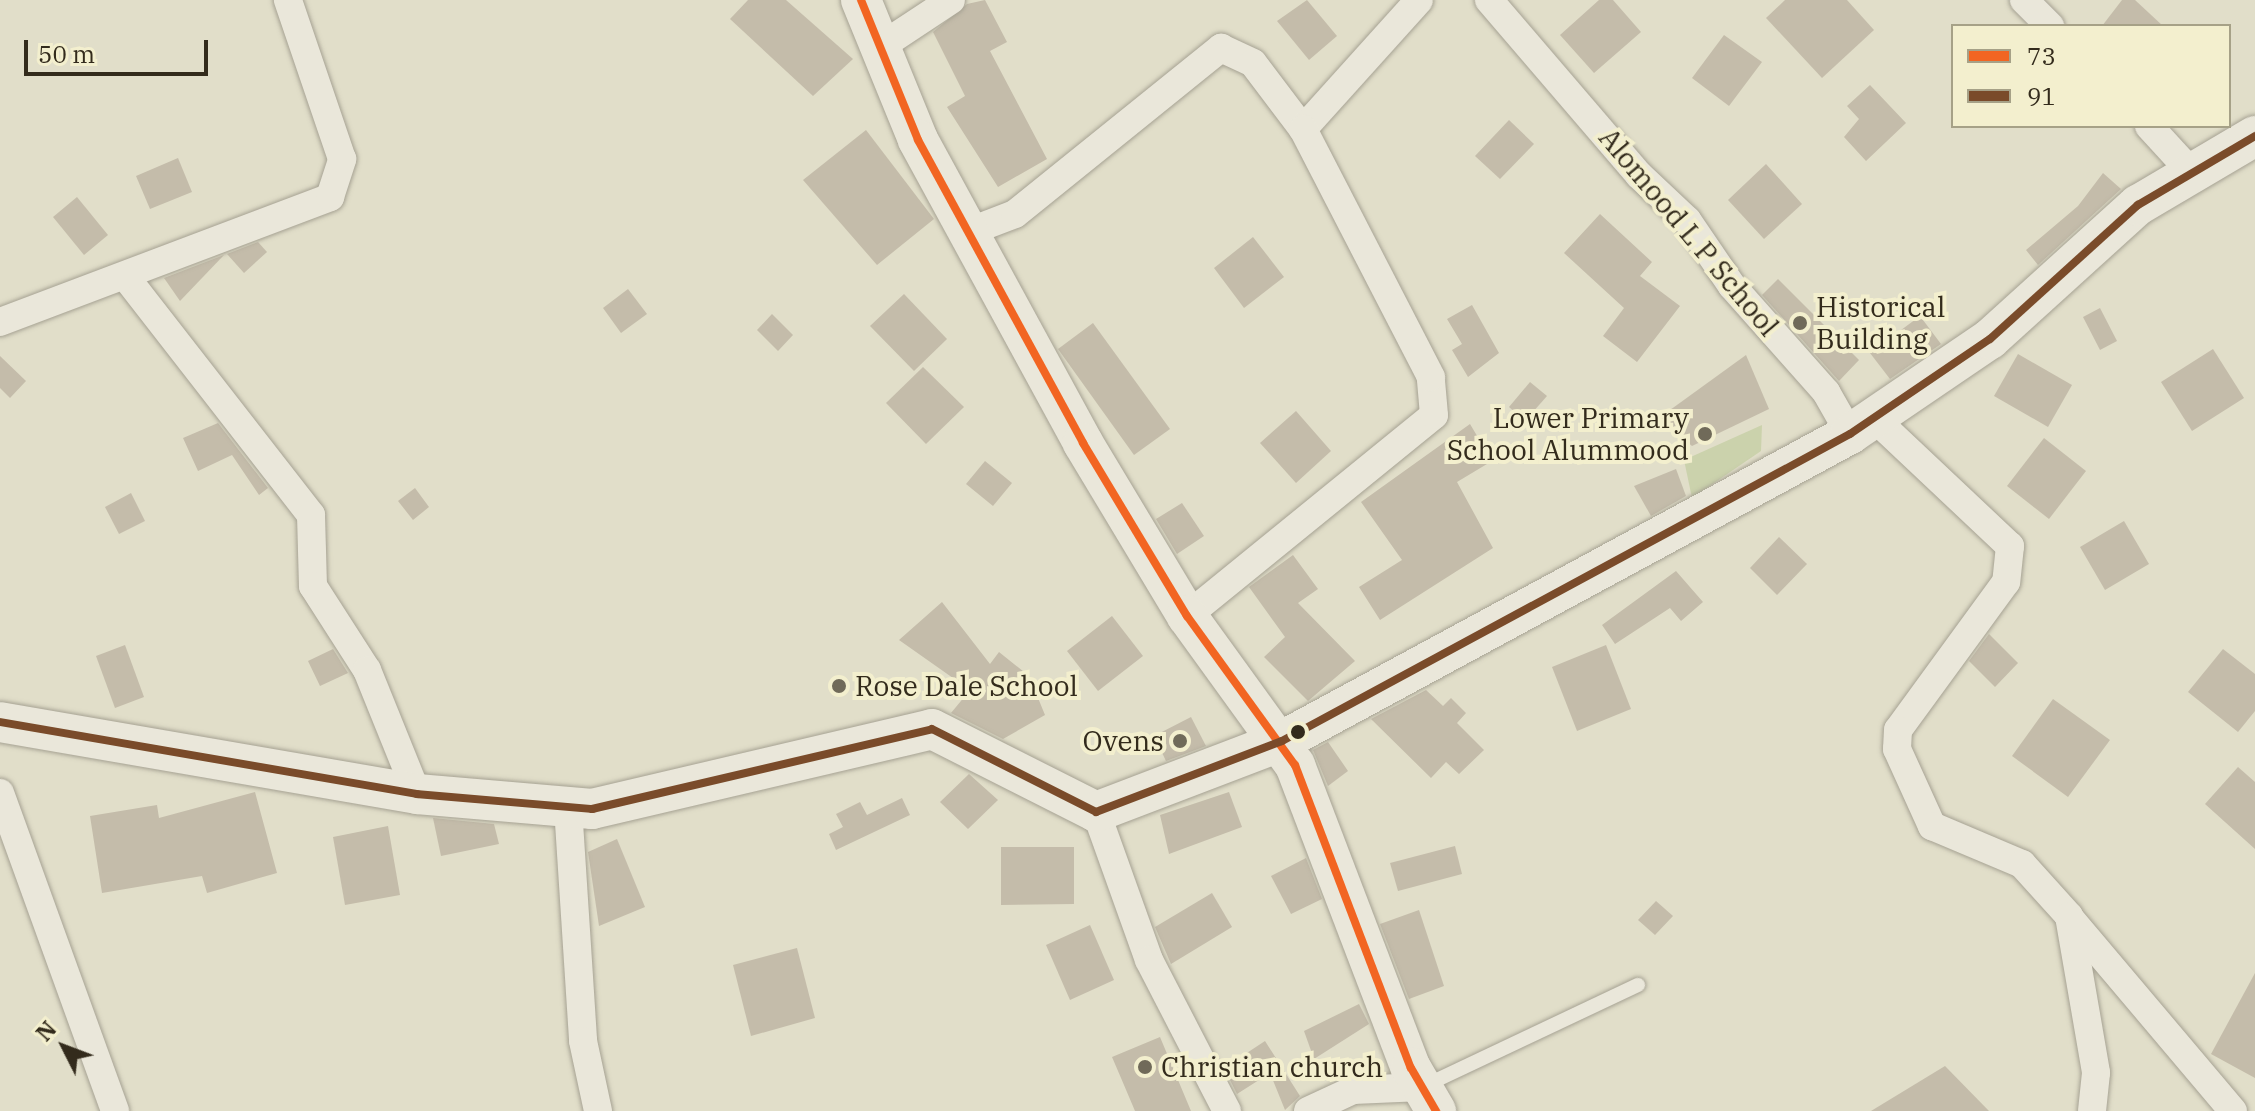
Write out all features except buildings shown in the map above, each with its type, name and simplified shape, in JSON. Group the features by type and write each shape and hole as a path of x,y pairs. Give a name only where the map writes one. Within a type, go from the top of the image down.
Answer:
{"main road":[{"path":"861,0 918,140 968,232 1187,616 1282,741 1429,1099"},
{"path":"0,722 417,794 592,809 932,729 1096,812 1282,741 1862,426 1990,339 2138,205 2255,136"}],"street":[{"path":"0,322 330,197 342,159 288,0"},
{"path":"880,47 951,0"},
{"path":"1303,129 1419,0"},
{"name":"Alomood L P School","path":"1489,0 1639,175 1687,220 1732,286 1826,392 1862,426 2010,546 2012,563 1898,730 1897,749 1932,826 2022,864 2233,1111"},
{"path":"2024,0 2048,24"},
{"path":"968,232 1015,214 1221,48 1253,63 1303,129 1431,377 1434,415 1187,616"},
{"path":"2151,128 2192,173"},
{"path":"125,276 311,515 313,586 367,670 417,794"},
{"path":"0,793 115,1111"},
{"path":"568,807 583,1041 598,1111"},
{"path":"1096,812 1149,960 1227,1111"},
{"path":"2069,916 2096,1073 2092,1111"},
{"path":"1308,1111 1353,1090 1429,1099"}],"lane":[{"path":"1429,1099 1638,985"}],"green space":[{"path":"1762,425 1761,451 1692,498 1684,460"}],"transit line":[{"name":"73","path":"861,0 918,140 1083,443 1187,616 1295,765 1411,1068 1436,1111"},
{"name":"91","path":"0,722 417,794 592,809 932,729 1096,812 1282,741 1850,434 1990,339 2138,205 2255,136"}],"place":[{"name":"Historical Building","path":"1800,323"},
{"name":"Lower Primary School Alummood","path":"1705,434"},
{"name":"Rose Dale School","path":"839,686"},
{"name":"Ovens","path":"1180,741"},
{"name":"Christian church","path":"1145,1067"}]}
